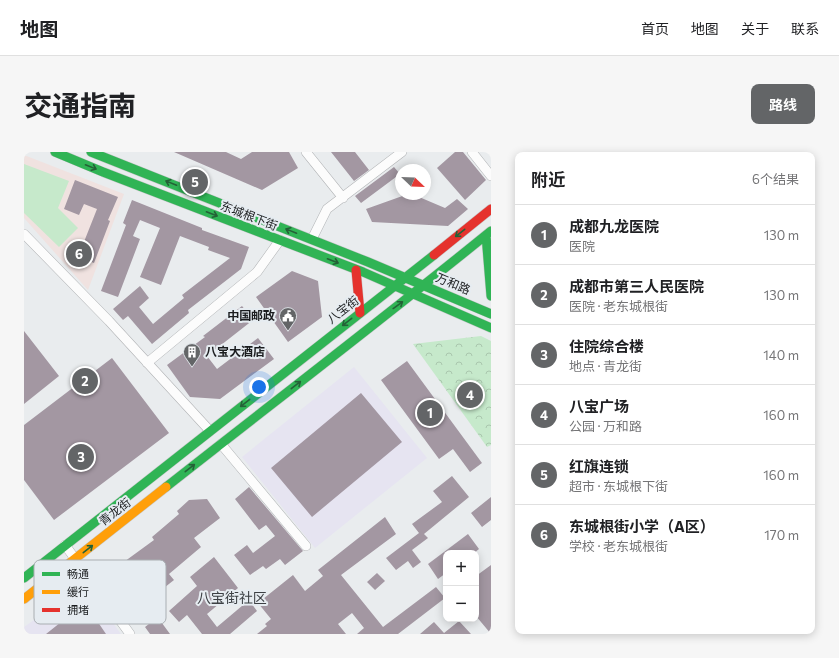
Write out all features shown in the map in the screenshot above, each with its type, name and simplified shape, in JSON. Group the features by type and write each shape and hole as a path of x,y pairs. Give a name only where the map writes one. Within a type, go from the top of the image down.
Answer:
{"main road":[{"name":"东城根下街","path":"54,152 356,270 412,295"},
{"name":"东城根下街","path":"91,152 106,154 405,278"},
{"name":"八宝街","path":"210,431 395,287 491,209"},
{"path":"221,444 425,285 489,233"},
{"path":"489,233 491,296"},
{"path":"356,270 360,313"},
{"name":"万和路","path":"405,278 425,285 491,314"},
{"name":"万和路","path":"412,295 467,316 491,328"},
{"name":"青龙街","path":"47,560 210,431"},
{"name":"青龙街","path":"75,559 221,444"},
{"name":"青龙街","path":"24,578 34,570"},
{"name":"青龙街","path":"24,599 34,591"}],"street":[{"path":"306,152 343,198"},
{"path":"312,239 328,210 402,152"},
{"path":"472,152 491,176"},
{"path":"24,234 110,321 210,431"},
{"path":"147,362 257,272 280,240"},
{"path":"221,444 306,546"},
{"path":"65,546 75,559"},
{"path":"123,624 130,634"}],"shaded area":[{"path":"24,155 124,194 88,290 24,218"},
{"path":"354,367 427,458 315,548 242,457"},
{"path":"34,620 34,624 114,624 121,634 24,634 24,627"}],"green space":[{"path":"24,164 69,181 58,208 78,228 59,247 24,213"},
{"path":"481,336 491,341 491,445 487,447 413,344"}],"building":[{"path":"174,152 226,152 241,159 252,152 289,152 298,168 262,190"},
{"path":"331,152 355,152 369,170 354,181"},
{"path":"455,152 463,152 486,180 465,200 437,168"},
{"path":"394,167 395,168 395,178 361,203 355,196"},
{"path":"75,180 118,197 108,220 110,221 94,263 78,257 97,209 84,204 79,215 64,209"},
{"path":"395,199 395,200 426,200 445,208 457,199 468,209 448,226 372,222 366,209"},
{"path":"132,200 202,228 202,230 249,247 241,269 188,310 189,313 152,344 128,316 123,320 113,309 140,286 149,298 139,307 153,324 184,298 182,295 230,258 208,250 209,247 180,236 161,285 140,277 160,228 140,220 133,236 140,239 118,297 101,291 126,225 123,223"},
{"path":"292,271 318,281 322,317 288,342 256,297"},
{"name":"八宝大酒店","path":"242,306 253,320 207,356 217,369 258,338 274,359 220,399 190,397 167,365 205,337 203,336"},
{"path":"24,331 59,376 24,404"},
{"path":"112,358 169,433 54,520 24,480 24,425"},
{"path":"407,361 482,463 470,472 453,449 439,459 381,380"},
{"path":"361,393 402,442 312,517 271,468"},
{"path":"452,476 469,497 424,534 428,538 412,550 421,562 413,568 408,561 396,570 386,558 419,533 412,524 442,502 433,491"},
{"path":"249,487 303,551 285,565 280,559 266,569 263,566 250,575 234,555 247,545 253,553 275,536 266,525 259,530 235,499"},
{"path":"491,497 491,520 482,527 471,513"},
{"path":"207,499 220,518 194,538 201,547 169,574 174,580 166,586 166,560 127,560 154,540 152,537 179,514 177,511 189,500"},
{"path":"385,517 396,534 341,575 383,627 436,587 443,596 443,600 398,634 357,634 364,628 352,613 338,624 346,634 257,634 267,626 265,624 271,619 258,603 293,575 305,591 323,576 318,570"},
{"path":"468,534 479,549 478,550 447,550"},
{"path":"443,553 443,575 438,579 428,564"},
{"path":"214,557 238,588 207,614 217,627 249,600 257,611 230,634 202,634 187,615 179,622 169,611 197,586 190,577"},
{"path":"491,565 491,634 479,620 479,574"},
{"path":"377,573 385,581 375,590 367,582"},
{"path":"434,622 444,633 458,622 460,622 471,634 420,634"},
{"path":"59,624 99,624 106,634 46,634"},
{"path":"149,624 163,624 170,634 150,634 145,627"}],"traffic: fast":[{"path":"55,152 103,172 363,272 491,328"},
{"path":"91,152 368,262 491,314"},
{"path":"166,487 370,328 491,231"},
{"path":"486,235 491,296"},
{"path":"47,560 434,255"},
{"path":"24,578 34,570"}],"traffic: slow":[{"path":"73,560 166,487"},
{"path":"24,599 34,591"}],"traffic: jam":[{"path":"434,255 491,209"},
{"path":"356,270 360,313"}],"place":[{"name":"红旗连锁","path":"195,182"},
{"name":"东城根街小学（A区）","path":"79,254"},
{"name":"中国邮政","path":"288,331"},
{"name":"八宝大酒店","path":"192,367"},
{"name":"成都市第三人民医院","path":"85,381"},
{"name":"八宝广场","path":"470,395"},
{"name":"成都九龙医院","path":"430,413"},
{"name":"住院综合楼","path":"81,457"}],"district":[{"name":"八宝街社区","path":"232,598"}]}
